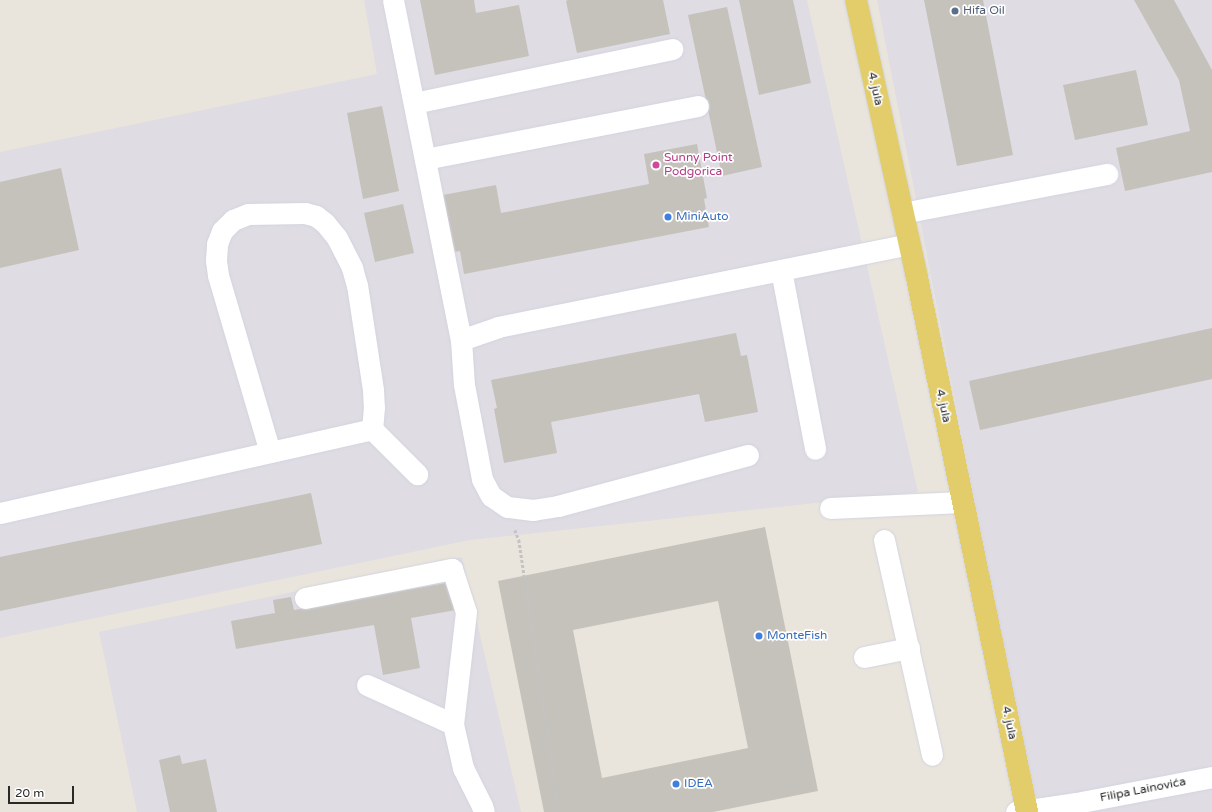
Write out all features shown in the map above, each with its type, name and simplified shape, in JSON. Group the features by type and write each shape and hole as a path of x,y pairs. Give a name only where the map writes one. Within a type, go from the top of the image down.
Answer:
{"main road":[{"name":"4. jula","path":"856,0 909,244 1023,811"}],"street":[{"path":"393,0 461,340 464,385 482,479 491,496 507,507 533,510 558,506 748,455"},
{"path":"414,103 672,49"},
{"path":"425,159 698,106"},
{"path":"902,213 1107,174"},
{"path":"270,452 218,275 216,260 216,244 222,231 233,220 248,214 305,213 316,216 325,223 336,238 352,268 357,285 373,390 374,407 372,429"},
{"path":"461,340 498,327 909,244"},
{"path":"781,270 815,449"},
{"path":"0,513 372,429"},
{"path":"372,429 417,474"},
{"path":"830,508 962,502"},
{"path":"884,540 932,755"},
{"path":"305,598 452,569 466,612 453,724 463,768 484,812"},
{"path":"864,657 909,648"},
{"path":"367,685 453,724"},
{"name":"Filipa Lainovića","path":"1023,811 1077,808 1212,777"}],"path":[{"path":"507,507 519,540 559,812"}],"shaded area":[{"path":"364,0 807,0 918,492 470,540 0,638 0,152 377,74"},
{"path":"877,0 1212,0 1212,812 1036,812"},
{"path":"462,557 521,812 137,812 99,632"}],"building":[{"path":"420,0 474,0 476,13 519,5 529,56 435,75"},
{"path":"663,0 670,34 577,53 566,1"},
{"path":"739,0 793,0 811,83 759,95"},
{"path":"924,0 983,0 1013,155 957,166"},
{"path":"1134,0 1174,0 1212,70 1212,172 1125,191 1116,148 1190,131 1179,80"},
{"path":"727,7 762,167 722,176 688,15"},
{"path":"1136,70 1148,125 1075,140 1063,85"},
{"path":"382,106 399,191 363,199 347,113"},
{"path":"697,144 707,198 704,199 709,227 464,274 460,251 454,252 443,195 496,185 501,213 649,184 644,154"},
{"path":"61,168 79,250 0,268 0,182"},
{"path":"403,204 414,253 375,262 364,213"},
{"path":"1212,328 1212,379 980,430 969,381"},
{"path":"736,333 741,356 747,355 758,412 705,422 699,394 551,422 557,453 504,463 494,409 497,408 491,380"},
{"path":"311,493 322,544 0,611 0,557"},
{"path":"765,527 818,791 713,812 544,812 498,581","holes":["718,601 748,748 602,778 573,630"]},
{"path":"451,582 456,610 411,618 420,668 383,675 374,625 236,649 231,621 275,613 273,600 291,597 294,610"},
{"path":"180,755 182,764 206,759 217,812 170,812 159,760"}],"place":[{"name":"Hifa Oil","path":"955,11"},
{"name":"Sunny Point Podgorica","path":"656,165"},
{"name":"MiniAuto","path":"668,217"},
{"name":"MonteFish","path":"759,636"},
{"name":"IDEA","path":"676,784"}]}
